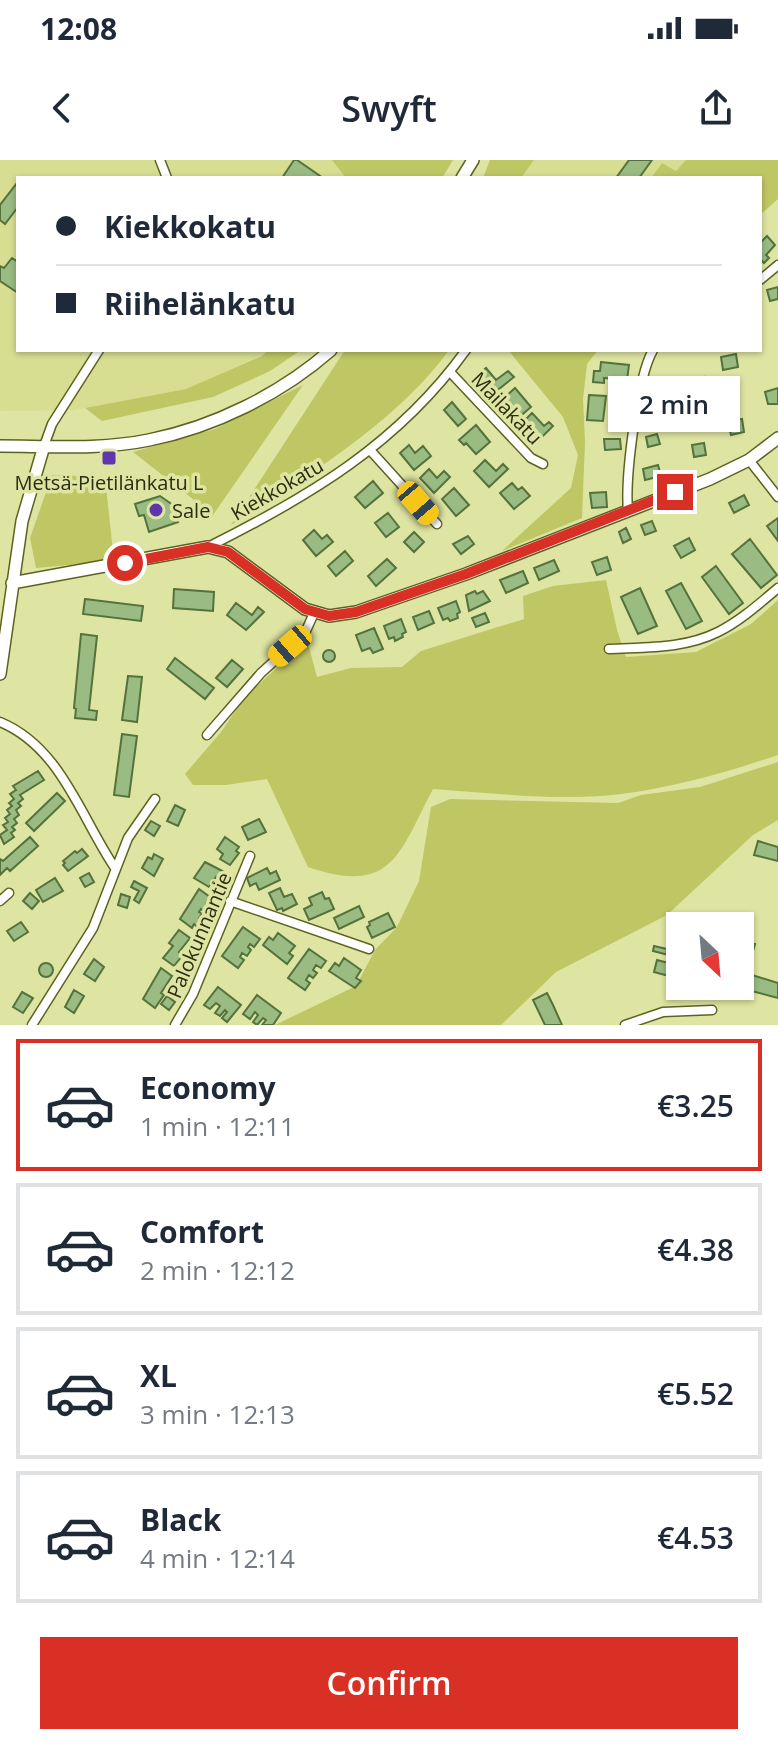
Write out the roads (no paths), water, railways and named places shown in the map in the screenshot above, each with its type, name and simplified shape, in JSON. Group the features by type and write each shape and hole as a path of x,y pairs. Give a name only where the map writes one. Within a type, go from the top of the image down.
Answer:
{"street":[{"path":"762,278 778,265"},
{"path":"0,674 22,521 44,446 52,424 98,352"},
{"path":"0,446 148,440 183,430 259,399 328,352"},
{"name":"Kiekkokatu","path":"12,583 208,547 332,479 404,420 450,372 465,352"},
{"path":"628,511 638,403 643,373 652,352"},
{"name":"Mailakatu","path":"450,372 531,458 543,464"},
{"path":"208,547 228,552 314,613 343,616 466,574 710,479 749,460 778,438"},
{"path":"370,450 437,524"},
{"path":"749,460 778,497"},
{"path":"609,649 662,647 697,641 739,620 778,588"},
{"path":"207,735 261,673 305,633 314,613"},
{"path":"0,722 15,728 60,773 115,868"},
{"path":"32,1025 93,928 128,838 155,799"},
{"name":"Palokunnantie","path":"175,1025 193,994 250,856"},
{"path":"0,901 9,893"},
{"path":"230,901 369,949"},
{"path":"625,1025 663,1012 712,1010"}],"place":[{"name":"Metsä-Pietilänkatu L","path":"109,458"},
{"name":"Sale","path":"156,510"}]}
